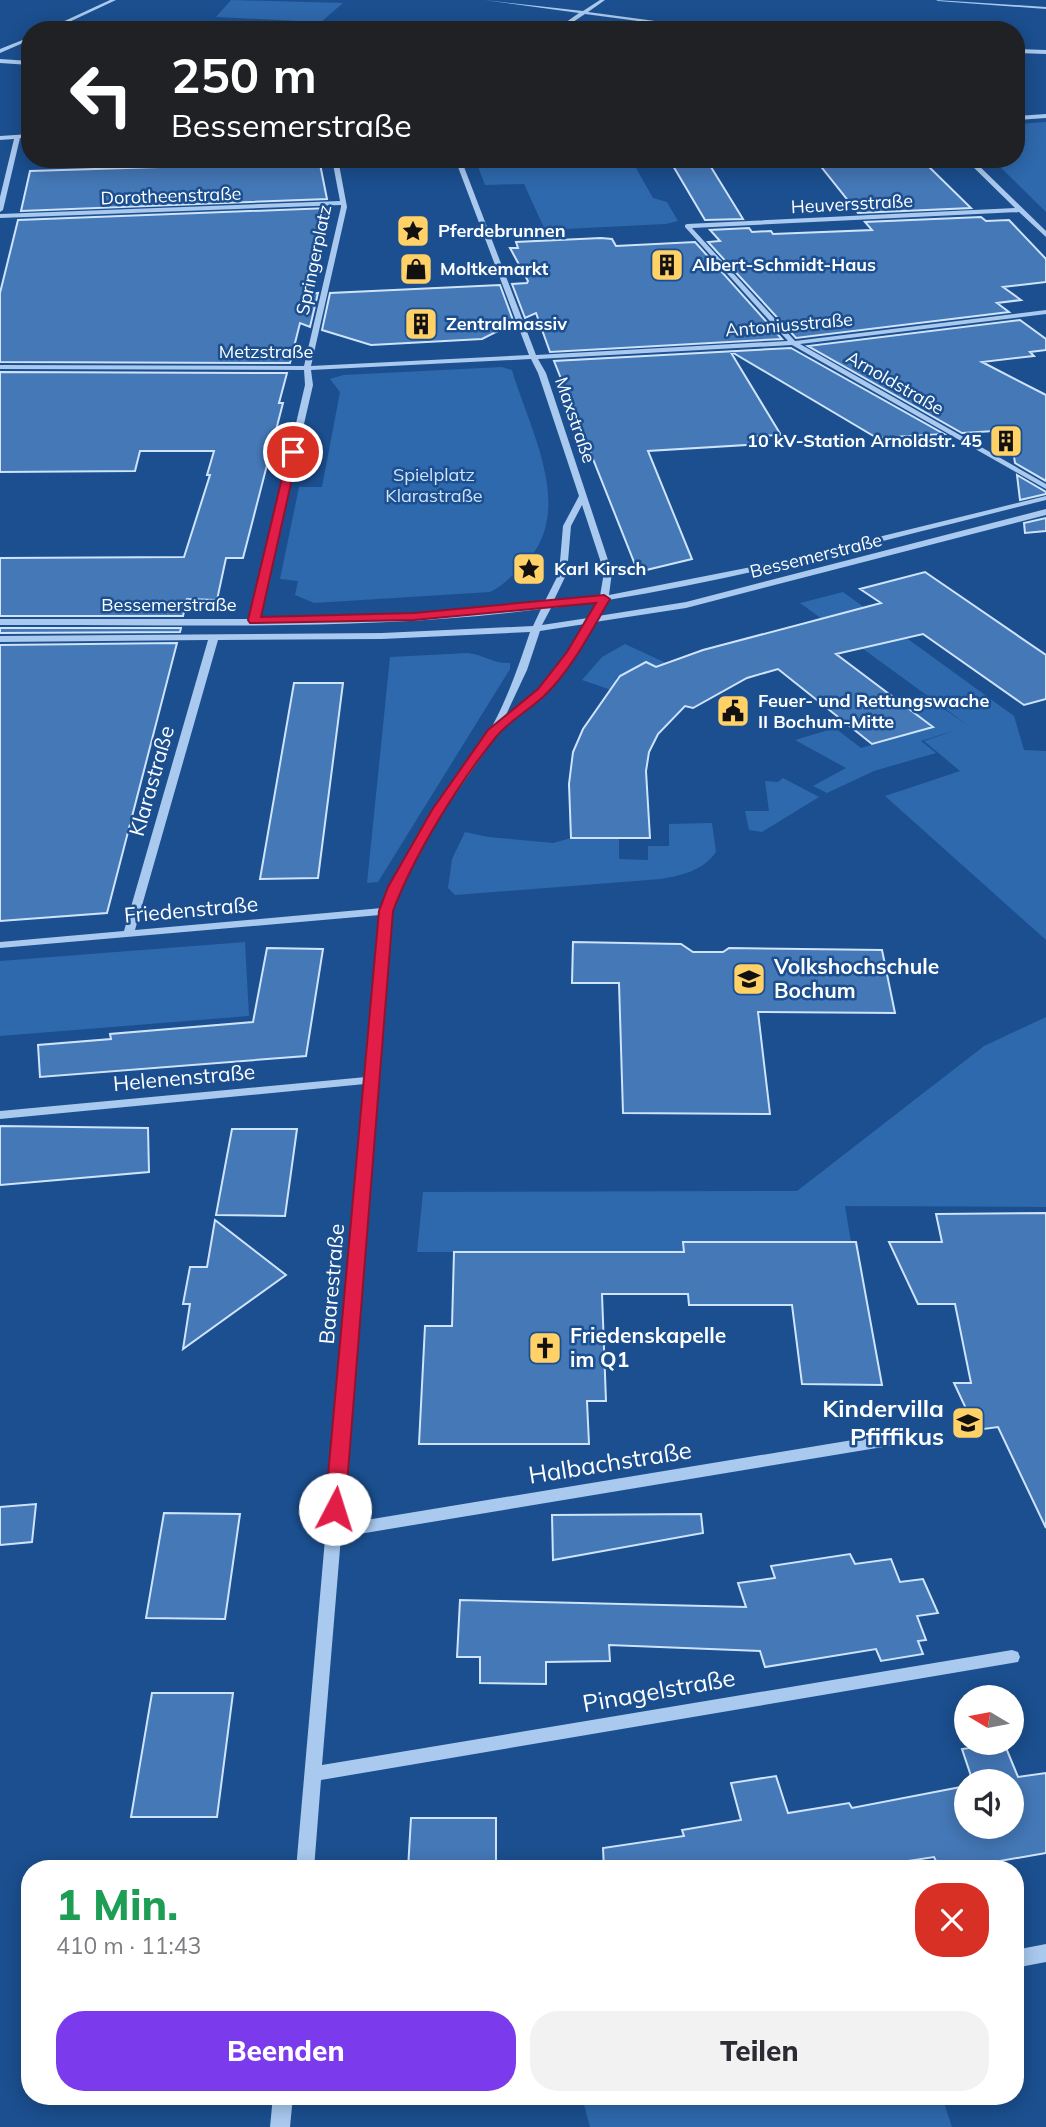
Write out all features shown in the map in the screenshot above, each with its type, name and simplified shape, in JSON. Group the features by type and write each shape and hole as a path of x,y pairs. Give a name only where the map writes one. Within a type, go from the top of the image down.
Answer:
{"street":[{"path":"67,21 114,0"},
{"path":"486,0 652,21"},
{"path":"570,21 603,0"},
{"path":"938,0 1044,8 1046,17"},
{"path":"0,51 21,42"},
{"path":"1025,51 1046,52"},
{"path":"0,61 21,63"},
{"path":"1025,117 1046,116"},
{"path":"0,210 17,136"},
{"path":"0,138 21,136"},
{"name":"Springerplatz","path":"307,368 344,203 337,168"},
{"path":"461,168 533,356"},
{"path":"977,168 1046,235"},
{"name":"Dorotheenstraße","path":"0,216 344,203"},
{"name":"Heuversstraße","path":"687,226 1019,210"},
{"name":"Arnoldstraße","path":"687,226 793,343 1046,487"},
{"name":"Antoniusstraße","path":"533,356 793,343 1046,312"},
{"name":"Metzstraße","path":"0,367 307,368 533,356"},
{"name":"Maxstraße","path":"533,356 545,382 608,572 604,599"},
{"path":"254,620 309,385 307,368"},
{"name":"Maxstraße","path":"548,605 563,573 567,526 583,495"},
{"name":"Bessemerstraße","path":"0,622 414,617 604,599 750,570 1046,498"},
{"name":"Bessemerstraße","path":"0,639 382,636 536,629 686,605 1046,512"},
{"path":"592,622 604,599"},
{"path":"536,629 548,605"},
{"name":"Baarestraße","path":"493,733 542,691 592,622"},
{"name":"Baarestraße","path":"306,1860 386,911 395,887 439,810 493,733 522,670 536,629"},
{"name":"Klarastraße","path":"128,935 214,637"},
{"name":"Friedenstraße","path":"0,945 386,911"},
{"name":"Helenenstraße","path":"0,1115 371,1080"},
{"name":"Halbachstraße","path":"332,1532 895,1439"},
{"name":"Pinagelstraße","path":"314,1774 1012,1657"},
{"path":"1024,1957 1046,1953"},
{"path":"280,2127 282,2105"}],"green space":[{"path":"231,0 343,3 322,21 216,17"},
{"path":"1046,122 1046,212 1001,168 1025,168 1025,123"},
{"path":"478,168 636,168 653,198 667,202 678,221 666,224 545,230 524,184 485,185"},
{"name":"Spielplatz Klarastraße","path":"502,367 512,370 538,446 548,499 546,524 537,548 519,569 490,592 314,603 295,595 298,581 280,579 299,487 322,487 340,392 330,379 343,375"},
{"path":"843,592 1014,716 1024,750 1046,751 1046,940 885,796 960,771 924,741 959,729 921,741 936,753 874,771 827,793 813,786 846,768 795,740 835,728 861,748 932,727 900,702 923,695 969,726 800,603"},
{"path":"625,644 666,663 657,667 645,662 615,679 627,684 617,692 582,680 602,657"},
{"path":"468,653 510,663 510,669 378,882 367,883 390,657"},
{"path":"783,778 819,797 762,832 749,830 745,811 769,811 765,781 778,782"},
{"path":"712,823 716,852 705,864 677,876 455,895 448,888 452,859 465,832 488,837 553,843 571,838 619,838 619,859 648,860 648,846 669,846 669,824"},
{"path":"245,942 249,1016 0,1036 0,961"},
{"path":"1046,1017 1046,1207 845,1206 851,1242 684,1252 417,1252 423,1192 797,1191 984,1046"},
{"path":"584,2105 945,2105 952,2127 590,2127"}],"building":[{"path":"321,168 327,199 21,211 30,171"},
{"path":"674,168 712,168 743,219 705,220"},
{"path":"822,168 930,168 971,208 858,213"},
{"path":"329,208 311,264 316,264 308,294 318,293 310,327 300,323 290,363 0,362 0,293 18,220"},
{"path":"981,217 986,221 1009,220 1046,259 1046,282 1003,287 1021,300 997,303 1009,312 796,338 708,242 720,241 710,230 749,228 752,232 771,231 773,234 872,230 865,222"},
{"path":"612,239 616,246 695,242 782,339 550,352 536,313 525,318 512,284 528,281 510,248 518,248 516,242"},
{"path":"500,285 514,323 482,339 371,345 322,330 330,293"},
{"path":"1020,320 1046,339 1046,350 1030,352 1034,356 982,362 1046,395 1046,481 1015,463 1010,430 962,433 808,346"},
{"path":"791,348 944,434 877,438 731,351"},
{"path":"730,351 781,435 757,436 762,444 648,451 692,559 638,572 554,361"},
{"path":"0,372 287,373 279,403 283,403 243,558 226,558 217,600 187,599 183,616 0,616 0,558 184,557 210,475 207,475 214,451 140,451 135,471 0,472"},
{"path":"1017,475 1046,492 1046,494 1020,500"},
{"path":"1046,518 1046,531 1025,533 1024,523"},
{"path":"925,572 1046,655 1046,699 1024,705 923,634 836,654 933,727 872,744 778,669 747,678 693,708 685,706 658,734 649,752 646,771 650,838 571,838 569,784 573,752 583,729 620,676 646,662 656,667 703,650 881,603 860,589"},
{"path":"0,628 181,628 180,632 0,633"},
{"path":"177,643 107,913 0,921 0,645"},
{"path":"294,683 343,683 318,878 260,879"},
{"path":"573,942 681,944 693,952 723,952 729,948 882,950 895,1013 758,1012 770,1114 623,1113 619,983 572,983"},
{"path":"267,948 323,949 306,1056 40,1077 38,1045 111,1039 110,1034 253,1022"},
{"path":"0,1126 148,1128 149,1172 0,1185"},
{"path":"232,1129 297,1129 285,1216 216,1215"},
{"path":"1046,1213 1046,1528 998,1427 976,1430 954,1383 971,1383 955,1304 918,1304 889,1242 942,1242 936,1214"},
{"path":"215,1220 286,1275 183,1349 190,1304 183,1304 190,1267 207,1267"},
{"path":"683,1242 856,1242 882,1385 802,1384 792,1305 689,1305 688,1294 602,1294 606,1401 587,1401 589,1444 419,1444 425,1326 452,1326 454,1252 684,1252"},
{"path":"36,1504 32,1542 0,1545 0,1507"},
{"path":"164,1513 240,1514 225,1619 146,1618"},
{"path":"701,1514 703,1533 553,1560 552,1515"},
{"path":"850,1554 855,1564 891,1559 900,1582 923,1579 938,1613 917,1616 926,1640 918,1641 923,1654 881,1661 876,1649 765,1667 760,1651 609,1645 610,1661 546,1662 546,1684 480,1683 480,1657 457,1657 460,1600 746,1607 738,1583 775,1578 771,1566"},
{"path":"152,1693 233,1693 217,1817 131,1817"},
{"path":"964,1755 1009,1755 1015,1769 969,1769"},
{"path":"1046,1773 1046,1853 1006,1860 936,1860 934,1857 914,1860 604,1860 603,1848 684,1836 682,1830 741,1820 731,1783 776,1776 788,1813 849,1803 852,1808 954,1788 954,1839 1024,1839 1024,1776"},
{"path":"411,1818 496,1818 496,1860 409,1860"}],"place":[{"name":"Pferdebrunnen","path":"413,231"},
{"name":"Albert-Schmidt-Haus","path":"667,265"},
{"name":"Moltkemarkt","path":"416,269"},
{"name":"Zentralmassiv","path":"421,324"},
{"name":"10 kV-Station Arnoldstr. 45","path":"1006,441"},
{"name":"Karl Kirsch","path":"529,569"},
{"name":"Feuer- und Rettungswache II Bochum-Mitte","path":"733,711"},
{"name":"Volkshochschule Bochum","path":"749,979"},
{"name":"Friedenskapelle im Q1","path":"545,1348"},
{"name":"Kindervilla Pfiffikus","path":"968,1423"}],"route":[{"path":"293,452 254,620 414,617 604,599 572,653 542,691 493,733 439,810 395,887 386,911 335,1509"}]}
